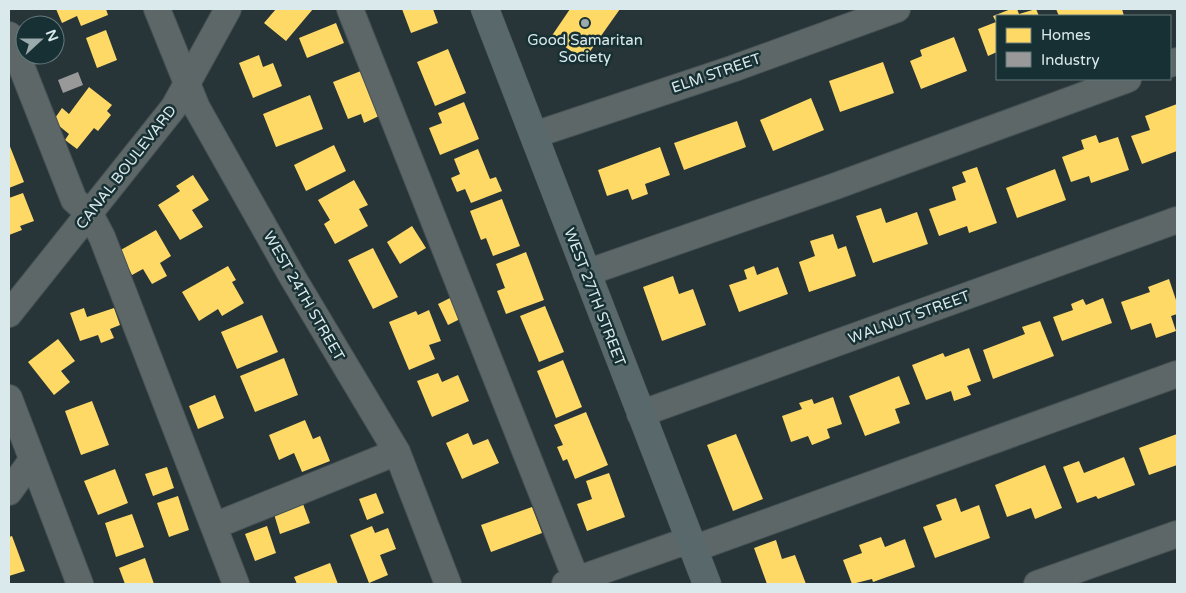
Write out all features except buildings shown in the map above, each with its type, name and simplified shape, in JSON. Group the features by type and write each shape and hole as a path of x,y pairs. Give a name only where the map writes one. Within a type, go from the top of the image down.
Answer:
{"main road":[{"name":"WEST 27TH STREET","path":"485,9 706,584"}],"street":[{"name":"WEST 24TH STREET","path":"157,9 186,85 288,270 396,452 448,584"},
{"name":"CANAL BOULEVARD","path":"9,314 174,107 228,9"},
{"path":"350,9 573,583 691,544 1177,374"},
{"name":"ELM STREET","path":"534,135 732,69 897,9"},
{"path":"9,35 74,200 90,214 122,287 236,584"},
{"path":"586,273 833,187 1125,80"},
{"name":"WALNUT STREET","path":"640,414 1177,220"},
{"path":"9,398 80,584"},
{"path":"214,526 396,452"},
{"path":"9,492 32,460"},
{"path":"1037,584 1177,534"}],"place":[{"name":"Good Samaritan Society","path":"585,23"}]}
